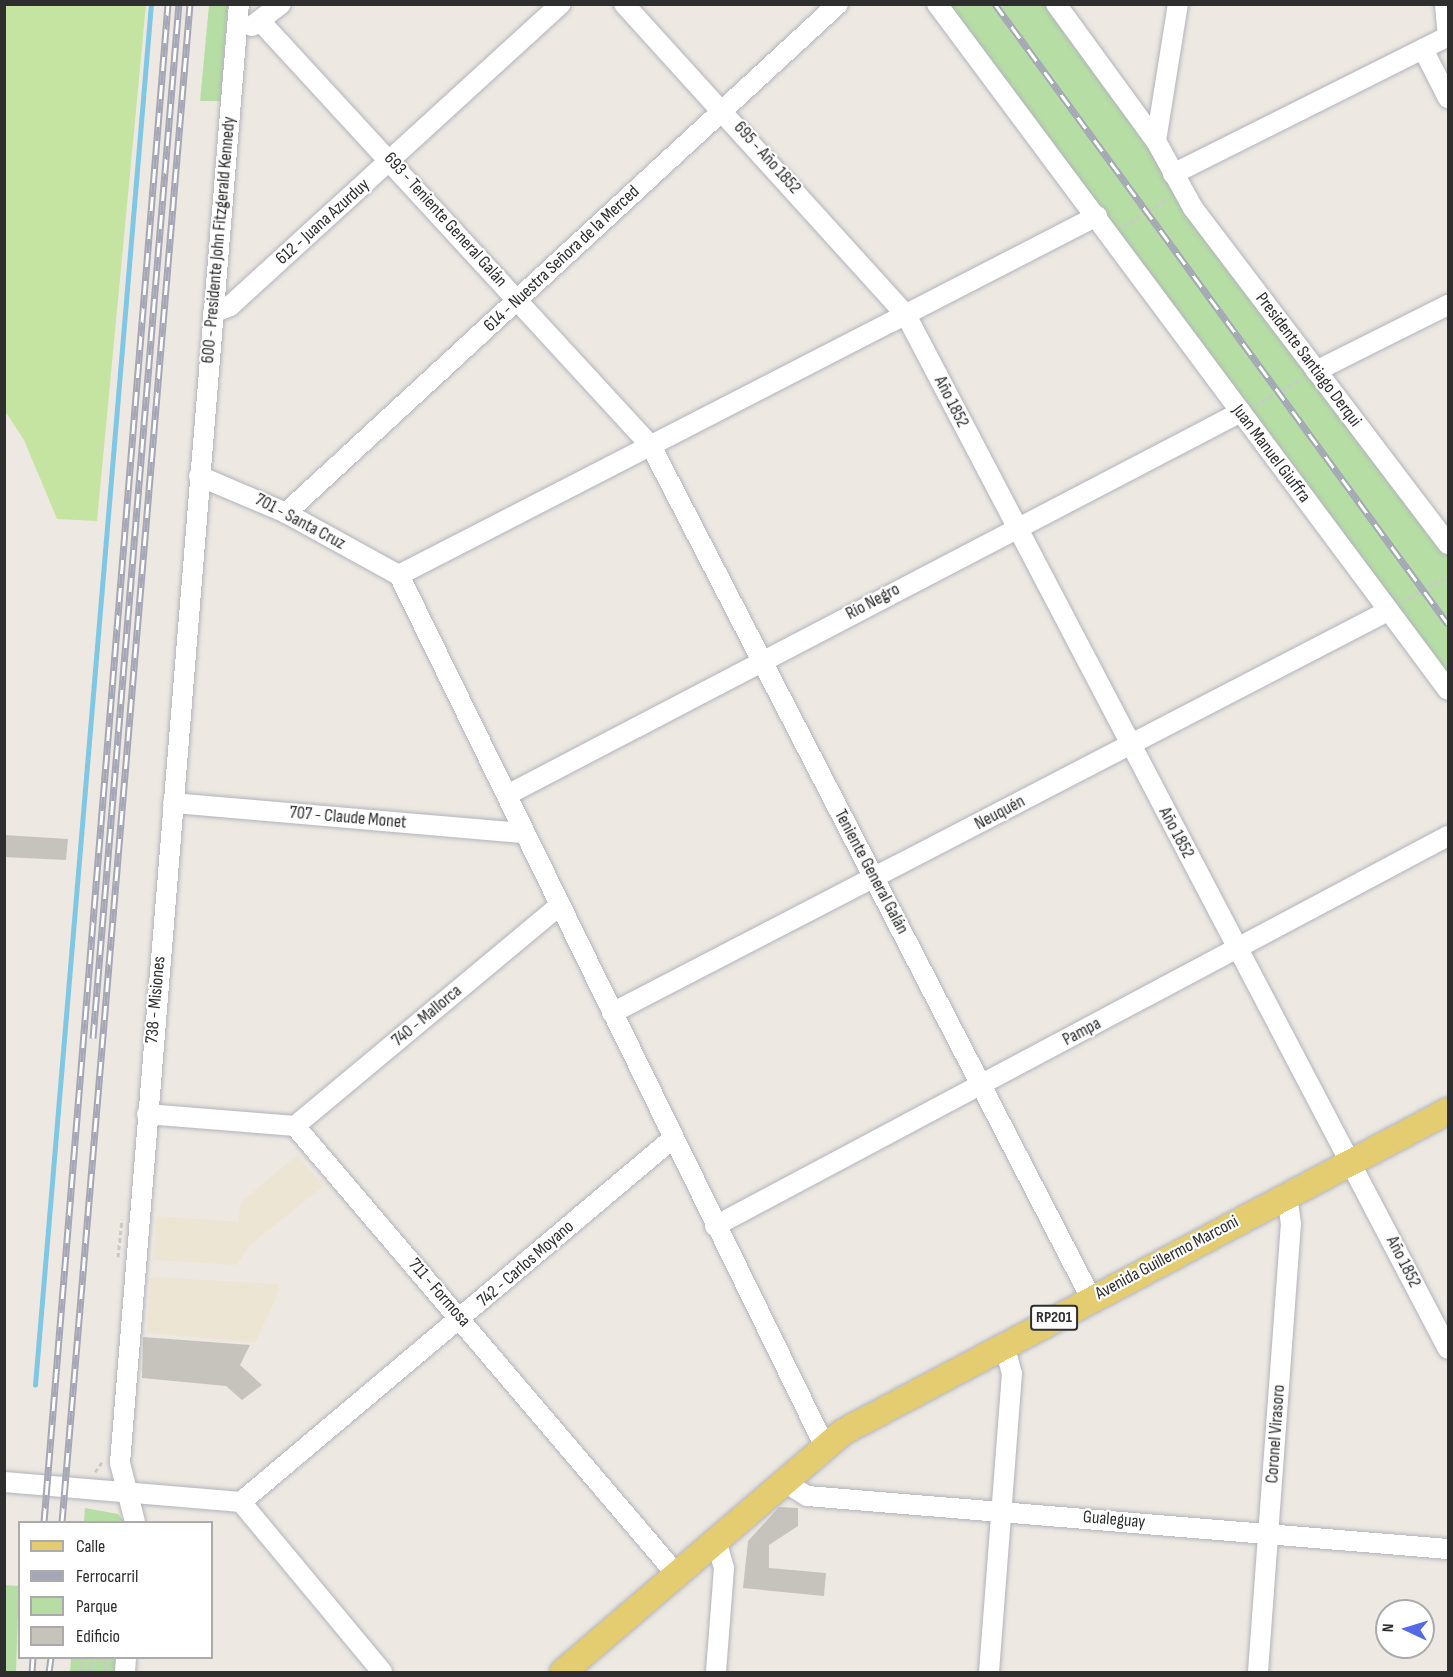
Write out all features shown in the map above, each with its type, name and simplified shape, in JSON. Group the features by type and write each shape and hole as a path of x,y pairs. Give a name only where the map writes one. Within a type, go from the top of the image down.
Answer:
{"main road":[{"name":"Avenida Guillermo Marconi","path":"824,1445 1004,1344 1449,1111"},
{"name":"RP201","path":"563,1672 824,1445"}],"street":[{"name":"600 - Presidente John Fitzgerald Kennedy","path":"199,476 239,4"},
{"path":"237,28 261,22 281,4"},
{"name":"612 - Juana Azurduy","path":"213,313 231,306 561,4"},
{"name":"695 - Año 1852","path":"624,4 724,110 906,315"},
{"name":"614 - Nuestra Señora de la Merced","path":"286,513 838,4"},
{"name":"Juan Manuel Giuffra","path":"937,4 1449,690"},
{"name":"Presidente Santiago Derqui","path":"1056,4 1156,141 1177,182 1316,371 1449,544"},
{"path":"1156,141 1178,4"},
{"path":"1177,182 1448,36 1445,4"},
{"name":"693 - Teniente General Galán","path":"261,22 391,160 651,446"},
{"path":"1423,49 1449,99"},
{"path":"824,1445 671,1140 612,1012 558,907 507,795 399,575 1097,216"},
{"path":"1316,371 1449,305"},
{"name":"Año 1852","path":"906,315 1129,745 1352,1162 1449,1349"},
{"name":"Río Negro","path":"507,795 1016,526 1241,412"},
{"name":"Teniente General Galán","path":"651,446 874,879 984,1085 1091,1298"},
{"name":"701 - Santa Cruz","path":"199,476 286,513 399,575"},
{"name":"738 - Misiones","path":"135,1521 125,1494 120,1463 199,476"},
{"name":"Neuquén","path":"612,1012 874,879 1388,611"},
{"name":"707 - Claude Monet","path":"173,803 524,834"},
{"name":"Pampa","path":"715,1226 1449,836"},
{"name":"740 - Mallorca","path":"295,1126 558,907"},
{"path":"147,1114 295,1126"},
{"name":"711 - Formosa","path":"295,1126 462,1319 676,1575"},
{"name":"742 - Carlos Moyano","path":"241,1502 462,1319 671,1140"},
{"name":"Coronel Virasoro","path":"1258,1672 1291,1224 1287,1196"},
{"path":"989,1672 1012,1374 1004,1344"},
{"name":"Gualeguay","path":"783,1481 807,1496 1449,1549"},
{"path":"4,1482 241,1502 382,1672"},
{"path":"716,1540 724,1568 716,1672"}],"path":[{"path":"1108,234 1177,182"},
{"path":"1241,412 1316,371"},
{"path":"1388,611 1449,576"}],"shaded area":[{"path":"297,1155 324,1186 251,1244 236,1265 153,1260 157,1216 238,1222 241,1202"},
{"path":"151,1277 277,1284 280,1290 255,1343 147,1333"}],"green space":[{"path":"4,5 146,5 97,521 57,519 24,440 5,411"},
{"path":"209,5 228,5 221,101 200,101"},
{"path":"937,5 1056,5 1448,544 1448,690"},
{"path":"85,1508 118,1514 123,1521 84,1521"},
{"path":"4,1585 18,1586 16,1672 5,1672"},
{"path":"71,1659 118,1659 117,1672 70,1672"}],"building":[{"path":"4,835 68,839 66,860 4,857"},
{"path":"143,1337 250,1345 240,1365 262,1385 242,1400 226,1386 142,1378"},
{"path":"779,1507 798,1508 798,1526 769,1545 769,1568 826,1573 824,1596 743,1588 748,1541"}],"waterway":[{"path":"35,1385 151,4"}],"railway":[{"path":"44,1521 168,4"},
{"path":"93,1038 179,4"},
{"path":"62,1521 190,4"},
{"path":"995,4 1448,624"},
{"path":"32,1672 33,1659"},
{"path":"49,1672 51,1659"}]}
